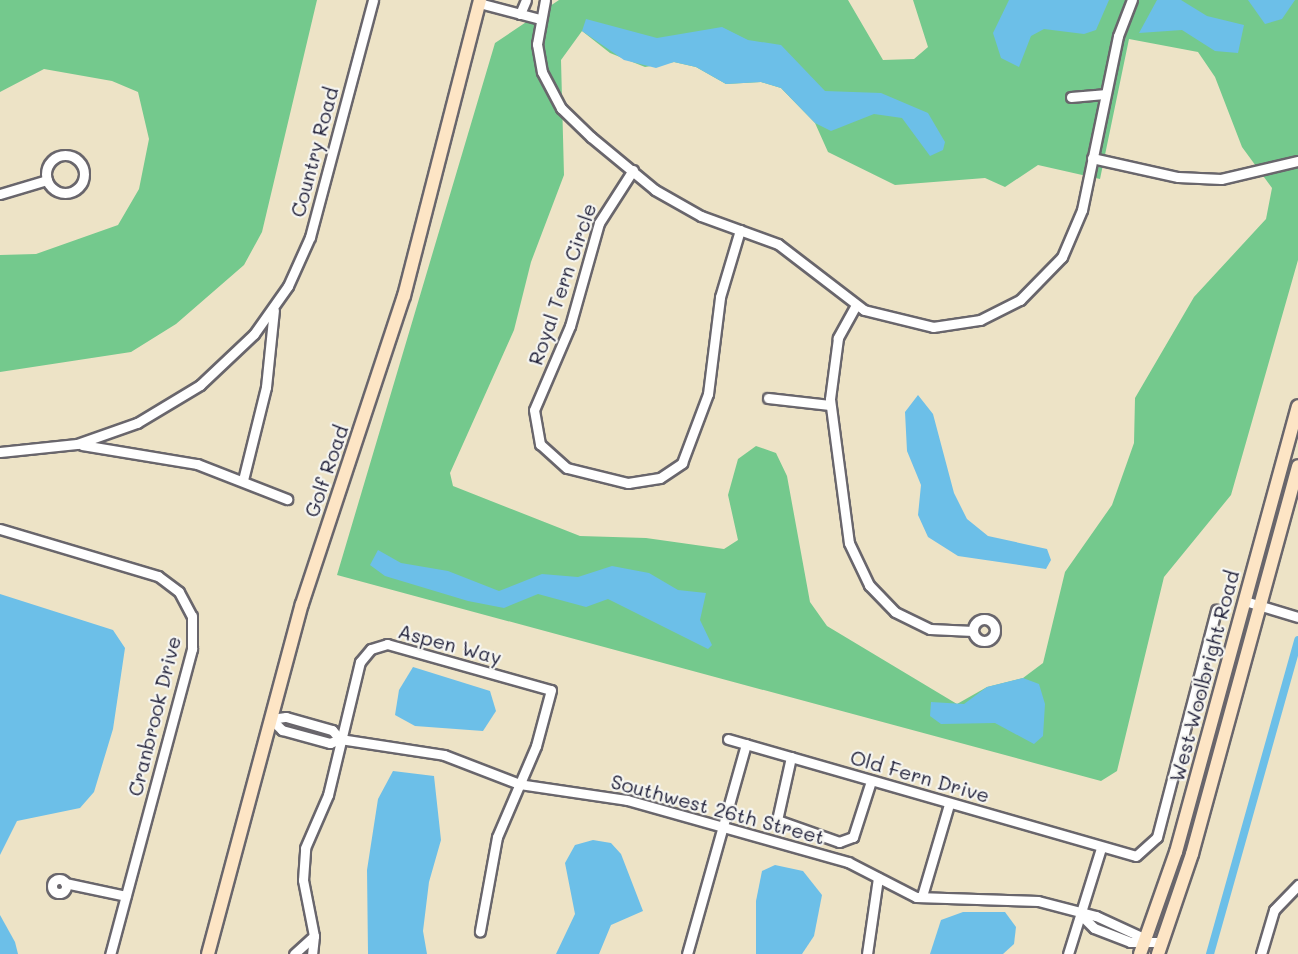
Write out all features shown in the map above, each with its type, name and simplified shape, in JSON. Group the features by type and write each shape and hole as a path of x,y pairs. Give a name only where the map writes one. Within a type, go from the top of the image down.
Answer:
{"main road":[{"name":"Golf Road","path":"208,954 308,585 404,296 479,2"},
{"name":"West Woolbright Road","path":"1140,954 1176,852 1298,406"},
{"name":"West Woolbright Road","path":"1158,954 1192,854 1298,466"}],"street":[{"name":"Country Road","path":"76,444 137,423 180,399 237,352 274,307 310,237 373,0"},
{"path":"520,14 525,0"},
{"path":"544,0 540,19 539,58 553,96 633,170 679,205 797,256 856,305 898,322 933,327 980,320 1020,300 1046,277 1071,240 1092,158 1104,94 1132,0"},
{"path":"479,2 540,19"},
{"path":"1071,97 1104,94"},
{"path":"59,155 74,156 84,167 83,182 72,192 57,191 47,180 48,165 59,155"},
{"path":"1092,158 1178,177 1221,179 1298,161"},
{"name":"Royal Tern Circle","path":"633,170 599,223 570,326 534,410 540,444 567,468 628,483 660,478 682,463 708,394 720,297 740,230"},
{"path":"0,194 47,180"},
{"path":"856,305 835,350 830,405 849,543 869,585 910,621 930,629 973,631"},
{"name":"Country Road","path":"243,480 266,387 274,307"},
{"path":"768,398 830,405"},
{"path":"0,452 76,444 162,456 243,480 287,500"},
{"name":"Cranbrook Drive","path":"0,529 158,576 175,587 190,610 192,649 110,954"},
{"path":"1245,601 1298,617"},
{"name":"Old Fern Drive","path":"728,739 1101,848 1136,856 1155,842 1216,610"},
{"name":"Aspen Way","path":"340,739 360,662 371,650 387,644 551,690 544,718 519,784"},
{"name":"Southwest 26th Street","path":"271,719 285,717 332,730 340,739 461,759 519,784 627,800 721,829 848,862 878,878 922,896 1019,898 1082,915 1094,928 1130,942 1146,939 1162,942"},
{"path":"312,954 314,936 303,880 304,855 328,795 340,739"},
{"path":"687,954 746,744"},
{"path":"791,758 777,820 839,842 853,837 870,781"},
{"path":"480,931 487,873 496,862 497,837 519,784"},
{"path":"922,896 949,804"},
{"path":"1068,954 1101,848"},
{"path":"867,954 878,878"},
{"path":"65,883 126,896"},
{"path":"1261,954 1274,910 1298,885"},
{"path":"294,954 314,936"}],"green space":[{"path":"0,0 317,0 262,232 244,265 176,324 131,352 0,372 0,255 36,254 118,225 139,189 149,139 138,92 112,81 44,69 0,92"},
{"path":"559,0 848,0 883,60 914,59 928,47 913,0 1298,0 1298,260 1231,495 1164,577 1117,771 1101,781 337,575 495,43","holes":["582,31 610,53 645,67 674,62 696,67 726,84 761,82 781,88 815,123 828,152 895,185 985,178 1005,187 1038,165 1100,179 1129,39 1198,52 1215,77 1242,147 1272,188 1266,219 1194,297 1135,398 1134,443 1112,505 1065,572 1043,663 1023,678 987,687 957,704 827,626 810,602 787,476 776,453 756,446 738,459 728,495 738,540 724,549 646,538 580,536 453,486 450,473 514,330 531,262 564,175 561,60"]}],"water":[{"path":"1009,0 1109,0 1096,30 1084,34 1044,29 1031,36 1019,67 1001,58 993,33"},
{"path":"1157,0 1181,0 1207,16 1244,25 1238,53 1215,51 1182,30 1139,33"},
{"path":"1248,0 1295,0 1282,19 1265,24"},
{"path":"586,19 657,38 722,27 748,40 781,45 825,91 881,93 928,113 945,142 943,150 930,156 902,118 874,114 831,131 815,123 781,88 761,82 726,84 696,67 674,62 656,68 624,60 582,31"},
{"path":"918,395 933,414 954,493 967,519 988,536 1047,549 1051,560 1046,569 958,556 928,537 918,515 921,485 907,451 905,412"},
{"path":"378,550 401,563 448,571 499,591 542,574 578,577 612,566 649,573 678,590 706,593 700,620 712,645 708,649 608,599 586,607 538,594 504,608 468,601 385,576 370,565"},
{"path":"0,594 113,630 125,648 113,729 94,792 80,808 17,821 0,855"},
{"path":"413,667 490,691 496,711 483,731 415,726 395,715 399,690"},
{"path":"1023,678 1039,684 1045,704 1043,736 1034,744 995,723 941,724 930,716 931,702 964,704 987,687"},
{"path":"393,771 434,776 441,840 429,882 423,931 427,954 368,954 367,870 378,799"},
{"path":"593,840 611,843 621,854 643,911 611,925 599,954 556,954 575,914 565,863 575,845"},
{"path":"775,865 803,871 822,895 814,936 802,954 756,954 756,901 762,871"},
{"path":"963,912 1005,912 1016,927 1014,944 1003,954 930,954 941,920"},
{"path":"0,915 15,942 18,954 0,954"}],"waterway":[{"path":"1210,954 1298,640"}]}
